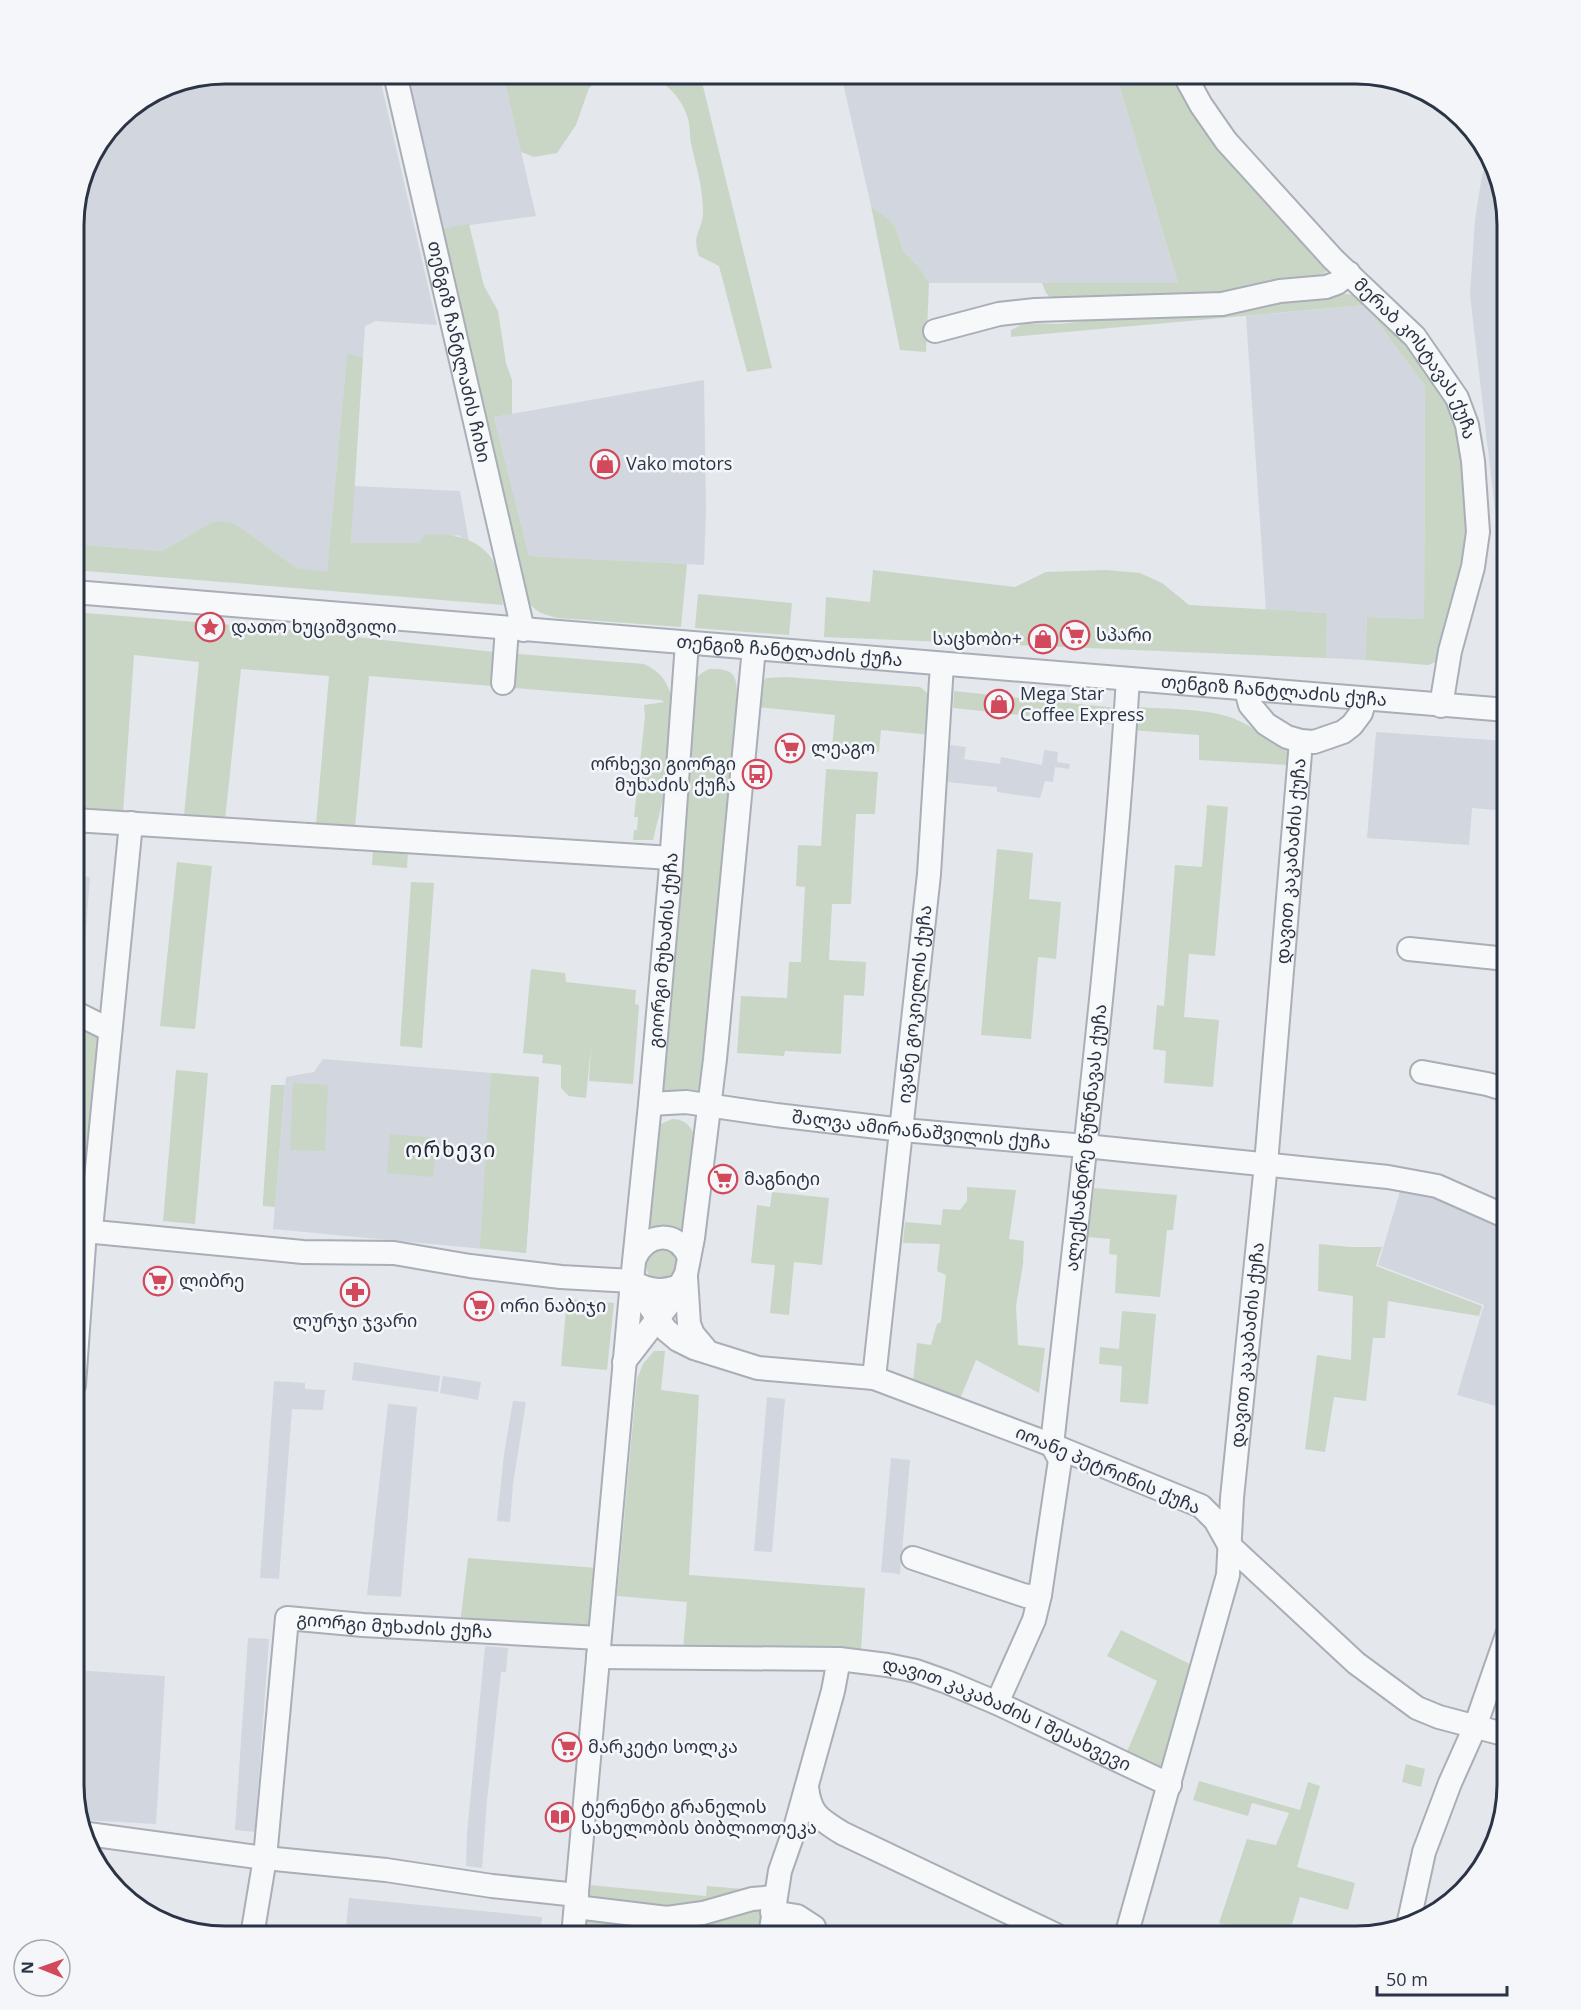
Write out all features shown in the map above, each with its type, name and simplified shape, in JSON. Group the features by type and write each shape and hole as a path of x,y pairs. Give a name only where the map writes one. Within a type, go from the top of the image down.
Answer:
{"street":[{"name":"თენგიზ ჩანტლაძის ჩიხი","path":"397,84 515,629 503,683"},
{"name":"მერაბ კოსტავას ქუჩა","path":"1189,84 1226,141 1293,216 1415,337 1457,398 1467,425 1473,461 1478,532 1473,567 1450,651 1441,706"},
{"path":"935,331 999,314 1035,310 1097,310 1222,303 1280,291 1326,286 1337,283 1349,273"},
{"name":"თენგიზ ჩანტლაძის ქუჩა","path":"84,593 1497,709"},
{"name":"გიორგი მუხაძის ქუჩა","path":"574,1926 624,1362 650,1104 687,643"},
{"path":"624,1362 657,1320 685,1272 709,1106 754,648"},
{"name":"ივანე გოკიელის ქუჩა","path":"874,1378 903,1130 929,874 942,664"},
{"name":"ალექსანდრე წუწუნავას ქუჩა","path":"997,1703 1034,1620 1060,1460 1052,1445 1085,1146 1128,680"},
{"name":"დავით კაკაბაძის ქუჩა","path":"1245,690 1250,705 1266,724 1287,737 1314,742 1343,732 1352,725 1361,713 1365,699"},
{"name":"დავით კაკაბაძის ქუჩა","path":"1129,1926 1228,1575 1232,1498 1266,1164 1301,741"},
{"path":"84,821 671,858"},
{"path":"84,1226 93,1219 131,823"},
{"path":"1409,949 1497,958"},
{"path":"84,1017 110,1030"},
{"path":"1422,1072 1497,1087"},
{"name":"შალვა ამირანაშვილის ქუჩა","path":"650,1104 686,1102 903,1130 1266,1164 1414,1181 1456,1194 1497,1212"},
{"path":"84,1230 303,1252 394,1253 550,1276 632,1281 657,1291 671,1289 685,1272"},
{"path":"634,1258 645,1244 662,1237 678,1242 685,1272 689,1324 693,1334 709,1353"},
{"name":"იოანე პეტრიწის ქუჩა","path":"632,1281 657,1320 678,1340 709,1353 759,1368 874,1378 1052,1445 1201,1506 1215,1520 1229,1545 1356,1663 1417,1708 1439,1718 1497,1732"},
{"path":"913,1558 1026,1596 1040,1594"},
{"name":"გიორგი მუხაძის ქუჩა","path":"265,1858 287,1618 599,1648"},
{"name":"დავით კაკაბაძის I შესახვევი","path":"599,1648 839,1659 916,1671 997,1703 1170,1785"},
{"path":"771,1926 780,1871 807,1786 833,1691 839,1659"},
{"path":"1410,1915 1424,1852 1450,1783 1475,1727 1497,1666"},
{"path":"807,1786 811,1809 820,1819 842,1833 1038,1926"},
{"path":"93,1835 265,1858 386,1870 492,1886 667,1918 703,1913 752,1899 774,1904 812,1926"},
{"path":"254,1926 265,1858"}],"shaded area":[{"path":"225,84 381,84 437,325 376,321 365,326 363,357 347,355 327,573 297,568 237,525 209,524 162,551 84,545 84,216 95,171 108,147 125,125 155,103 180,91"},
{"path":"407,84 505,84 536,216 441,229"},
{"path":"843,84 1119,84 1178,283 929,283 919,267 903,251 896,228 871,206"},
{"path":"1485,168 1496,207 1497,225 1497,527 1470,295 1475,220"},
{"path":"1365,305 1425,386 1424,619 1367,617 1365,660 1326,658 1327,613 1266,610 1246,316"},
{"name":"Vako motors","path":"704,380 706,511 704,565 529,556 494,417"},
{"path":"354,486 460,491 469,542 458,535 419,543 351,543"},
{"path":"1376,732 1497,740 1497,810 1472,808 1469,845 1367,838"},
{"path":"950,745 966,747 964,759 1000,764 1001,757 1042,765 1044,750 1058,752 1057,762 1070,764 1069,769 1055,767 1053,782 1045,781 1040,798 997,792 997,787 947,782"},
{"path":"84,877 90,877 84,941"},
{"path":"323,1059 539,1077 526,1253 273,1229 286,1077 314,1072"},
{"path":"1401,1188 1440,1196 1497,1223 1497,1406 1457,1395 1484,1305 1378,1265"},
{"path":"354,1362 440,1376 438,1392 352,1380"},
{"path":"443,1376 481,1382 478,1400 440,1393"},
{"path":"274,1381 305,1383 305,1389 325,1390 323,1410 292,1409 279,1579 260,1578"},
{"path":"767,1397 785,1399 772,1552 754,1551"},
{"path":"513,1401 526,1402 513,1484 510,1522 497,1521 504,1454"},
{"path":"388,1404 417,1407 401,1597 367,1595"},
{"path":"891,1458 910,1460 900,1574 881,1572"},
{"path":"248,1638 269,1639 255,1832 235,1830"},
{"path":"485,1646 508,1648 506,1672 501,1672 482,1868 466,1866"},
{"path":"84,1671 165,1676 156,1824 89,1820 84,1785"},
{"path":"349,1898 542,1917 541,1926 346,1926"}],"green space":[{"path":"505,84 594,84 589,88 576,125 557,153 534,157 521,152"},
{"path":"664,84 702,84 772,368 747,372 719,266 699,256 696,242 703,204 699,179 688,120 681,103"},
{"path":"1119,84 1185,84 1328,267 1325,273 1310,278 1248,292 1054,301 1046,293 1042,283 1178,283"},
{"path":"871,206 896,228 903,251 919,267 929,283 926,352 900,350"},
{"path":"469,224 484,286 498,311 506,363 512,380 512,414 494,417 529,556 687,564 681,627 558,618 540,612 527,600 441,229"},
{"path":"1348,294 1359,297 1377,309 1443,390 1454,421 1464,467 1467,514 1465,556 1438,661 1428,665 1365,660 1367,617 1424,619 1425,386 1365,305 1011,337 1011,330 1025,323 1059,324 1290,297"},
{"path":"347,354 363,357 351,543 419,543 425,535 453,536 471,541 486,552 494,563 503,605 84,571 84,545 162,551 209,524 223,522 237,525 297,568 327,572"},
{"path":"873,570 1015,587 1046,572 1106,570 1140,573 1162,583 1189,605 1327,613 1326,658 824,637 826,597 870,602"},
{"path":"698,594 792,603 789,635 695,628"},
{"path":"84,613 281,629 504,653 644,664 657,672 666,682 675,709 671,707 665,791 653,840 633,840 634,830 637,830 638,817 634,817 645,717 644,705 664,702 661,700 369,676 355,827 316,824 329,676 241,669 225,820 184,816 199,662 134,655 123,813 84,811"},
{"path":"709,669 731,673 736,681 737,694 699,1096 657,1093 695,679"},
{"path":"786,677 920,687 931,703 932,735 881,730 879,752 832,747 835,715 756,707 760,685 766,678"},
{"path":"954,691 1117,708 1116,725 953,708"},
{"path":"1136,707 1199,711 1235,719 1290,748 1288,765 1199,760 1199,735 1130,730"},
{"path":"826,769 878,772 875,814 856,814 851,904 832,904 829,960 866,962 864,996 844,995 841,1054 785,1051 784,1056 737,1053 741,996 787,998 789,962 801,962 805,887 796,886 798,845 821,846"},
{"path":"1207,805 1228,807 1215,956 1189,954 1184,1017 1219,1020 1213,1087 1164,1083 1166,1051 1153,1049 1157,1005 1164,1006 1175,865 1202,867"},
{"path":"997,849 1033,853 1029,899 1061,902 1056,959 1038,957 1031,1039 981,1035"},
{"path":"373,850 408,851 407,868 372,865"},
{"path":"177,862 212,866 195,1029 160,1026"},
{"path":"411,882 434,883 422,1048 400,1046"},
{"path":"531,969 565,973 566,982 636,990 635,1004 639,1007 633,1084 589,1081 591,1046 586,1098 569,1096 561,1088 561,1065 542,1063 543,1055 523,1053"},
{"path":"84,1023 101,1030 87,1202 84,1202"},
{"path":"176,1070 208,1073 195,1224 163,1221"},
{"path":"491,1073 539,1077 526,1253 480,1248"},
{"path":"293,1083 328,1085 325,1151 290,1150"},
{"path":"271,1085 285,1085 275,1207 263,1206"},
{"path":"672,1119 687,1124 695,1138 686,1237 644,1235 659,1125"},
{"path":"390,1134 437,1138 433,1177 387,1173"},
{"path":"967,1187 1016,1190 1009,1239 1024,1241 1023,1264 1016,1306 1018,1345 1045,1348 1039,1393 976,1360 960,1399 913,1381 917,1343 931,1345 937,1324 941,1322 946,1275 937,1271 940,1244 903,1243 905,1222 941,1225 943,1209 960,1210 967,1201"},
{"path":"1094,1188 1177,1195 1173,1230 1167,1230 1160,1297 1115,1293 1117,1255 1109,1254 1110,1239 1088,1237"},
{"path":"772,1192 829,1198 822,1265 794,1262 789,1315 770,1313 775,1265 751,1263 757,1205 770,1207"},
{"path":"1319,1244 1382,1247 1376,1266 1482,1306 1479,1316 1388,1301 1385,1338 1373,1338 1366,1401 1334,1397 1325,1452 1305,1449 1317,1355 1351,1360 1353,1296 1318,1291"},
{"path":"667,1246 682,1262 671,1281 652,1279 645,1262 651,1250"},
{"path":"567,1299 614,1303 607,1370 561,1366"},
{"path":"1122,1311 1156,1314 1148,1404 1120,1402 1122,1366 1099,1364 1100,1347 1119,1349"},
{"path":"654,1351 665,1351 661,1390 699,1395 689,1575 865,1588 861,1650 683,1650 687,1602 617,1596 637,1379 643,1364"},
{"path":"468,1558 597,1568 592,1620 582,1630 460,1624"},
{"path":"1121,1630 1192,1665 1162,1771 1126,1754 1157,1681 1107,1656"},
{"path":"1406,1764 1425,1769 1421,1787 1402,1782"},
{"path":"1199,1781 1300,1810 1308,1782 1320,1786 1297,1867 1355,1883 1348,1910 1300,1897 1292,1926 1230,1926 1219,1923 1247,1839 1276,1845 1289,1813 1252,1803 1248,1816 1193,1800"},
{"path":"589,1885 706,1896 707,1886 768,1891 763,1926 583,1926"}],"place":[{"name":"Vako motors","path":"605,464"},
{"name":"დათო ხუციშვილი","path":"210,627"},
{"name":"სპარი","path":"1075,635"},
{"name":"საცხობი+","path":"1043,639"},
{"name":"Mega Star Coffee Express","path":"999,704"},
{"name":"ლეაგო","path":"790,748"},
{"name":"ორხევი გიორგი მუხაძის ქუჩა","path":"757,774"},
{"name":"მაგნიტი","path":"723,1179"},
{"name":"ლიბრე","path":"158,1281"},
{"name":"ლურჯი ჯვარი","path":"355,1292"},
{"name":"ორი ნაბიჯი","path":"479,1306"},
{"name":"მარკეტი სოლკა","path":"567,1747"},
{"name":"ტერენტი გრანელის სახელობის ბიბლიოთეკა","path":"560,1817"}],"district":[{"name":"ორხევი","path":"451,1150"}]}
